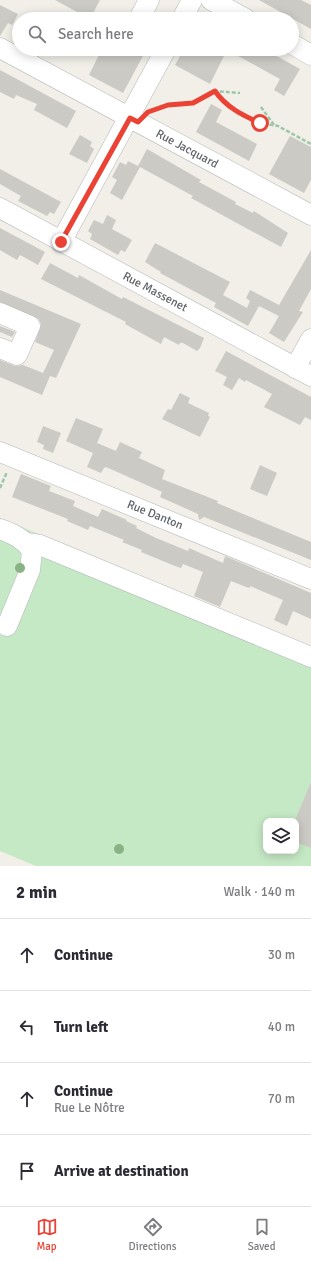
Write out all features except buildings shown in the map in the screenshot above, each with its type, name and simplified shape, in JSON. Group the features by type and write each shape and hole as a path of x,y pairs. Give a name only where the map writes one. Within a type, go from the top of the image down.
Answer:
{"street":[{"path":"143,12 149,0"},
{"path":"186,12 192,0"},
{"path":"211,0 233,12"},
{"name":"Rue Jacquard","path":"0,48 12,54"},
{"path":"299,48 311,55"},
{"name":"Rue Jacquard","path":"15,56 311,215"},
{"path":"61,242 134,120 163,56"},
{"name":"Rue Massenet","path":"0,208 303,372"},
{"path":"0,313 30,326 17,355 0,348"},
{"path":"303,372 311,339"},
{"name":"Rue Danton","path":"0,452 311,579"},
{"path":"0,529 19,537 27,543 32,551 30,570 7,626"},
{"path":"27,543 40,544 311,657"}],"path":[{"path":"134,120 148,112 168,105 193,103 215,91 240,93"},
{"path":"215,91 221,100 239,114 260,123 274,125 288,130 311,144"},
{"path":"261,106 274,125"}],"green space":[{"path":"0,518 311,647 311,866 36,866 0,851"}],"route":[{"path":"61,242 130,118 138,122 148,112 168,105 193,103 215,91 221,100 239,114 260,123"}]}
